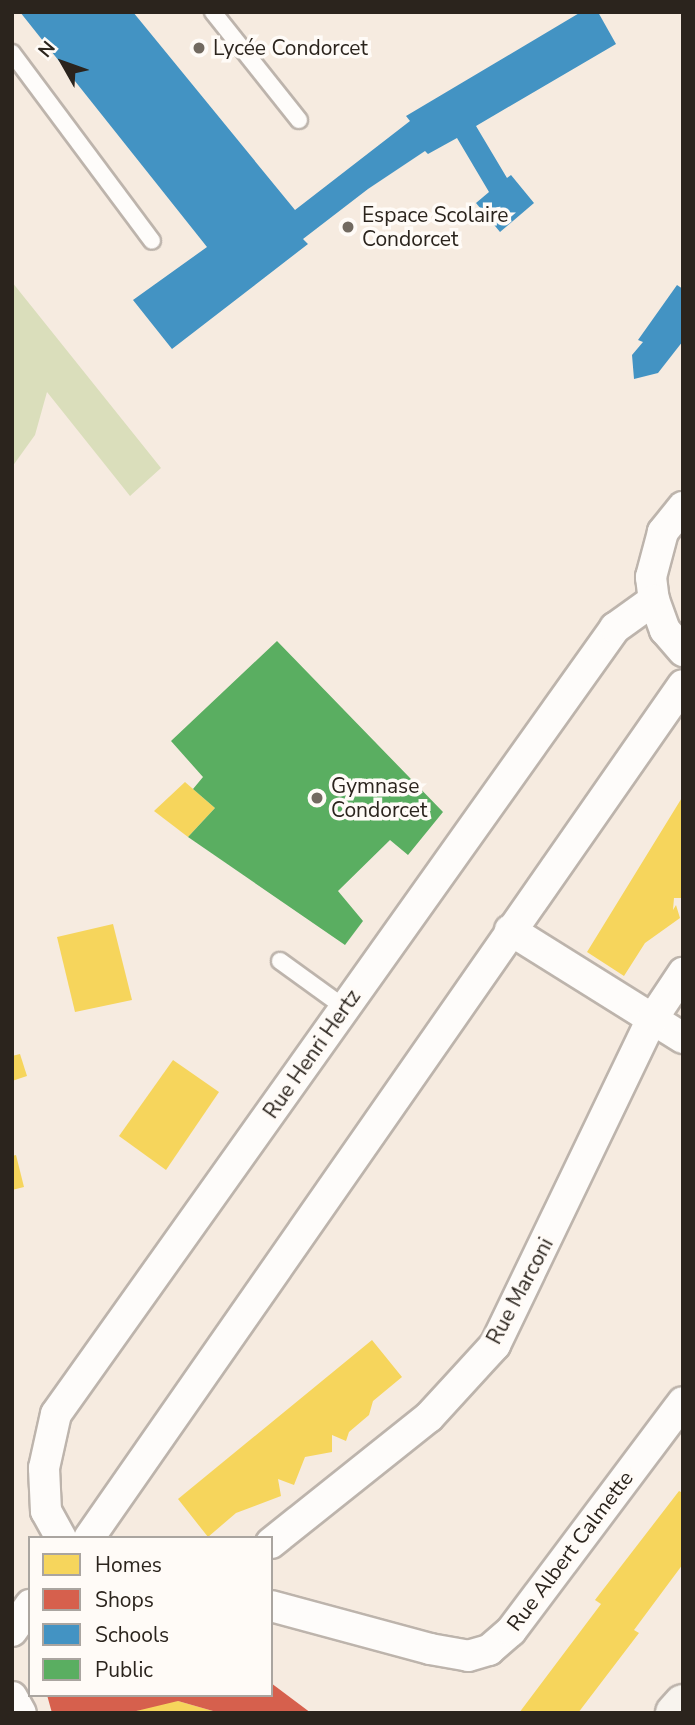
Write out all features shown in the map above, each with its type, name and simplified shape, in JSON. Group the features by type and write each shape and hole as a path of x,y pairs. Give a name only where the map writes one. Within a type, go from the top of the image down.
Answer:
{"main road":[{"path":"676,1713 683,1703"}],"street":[{"path":"683,507 663,532 654,554 654,600 665,630 683,651"},
{"name":"Rue Henri Hertz","path":"60,1536 46,1511 44,1468 57,1414 615,628 654,600"},
{"path":"90,1536 683,685"},
{"path":"510,930 651,1021 683,1038"},
{"name":"Rue Marconi","path":"273,1541 429,1417 495,1345 651,1021 683,973"},
{"name":"Rue Albert Calmette","path":"273,1607 430,1649 468,1656 489,1650 511,1631 683,1402"},
{"path":"12,1631 28,1608"},
{"path":"12,1697 22,1713"}],"lane":[{"path":"213,12 299,120"},
{"path":"12,52 152,241"},
{"path":"280,961 345,1008"}],"green space":[{"path":"12,282 161,468 130,496 47,392 35,435 12,467"}],"building: Homes":[{"path":"185,782 215,808 188,837 154,811"},
{"path":"683,796 683,898 674,898 673,910 676,905 680,918 645,943 624,976 587,952"},
{"path":"113,924 132,1000 75,1012 57,937"},
{"path":"20,1054 27,1076 12,1081 12,1056"},
{"path":"173,1060 219,1092 166,1170 119,1136"},
{"path":"16,1155 24,1187 12,1190 12,1156"},
{"path":"372,1340 402,1377 373,1401 369,1415 349,1432 346,1441 332,1435 332,1452 305,1457 294,1485 278,1479 281,1496 236,1513 209,1536 178,1499"},
{"path":"679,1491 683,1493 683,1564 634,1630 639,1633 578,1713 519,1713 601,1604 595,1600"},
{"path":"178,1701 220,1713 130,1713 163,1702"}],"building: Shops":[{"path":"273,1684 311,1713 220,1713 178,1701 128,1713 52,1713 48,1697 273,1697"}],"building: Schools":[{"path":"20,12 133,12 295,210 410,121 406,116 581,12 598,12 616,44 476,126 507,178 511,175 534,203 500,232 476,203 489,192 457,138 428,154 425,151 368,189 303,239 308,244 172,349 133,300 207,247"},
{"path":"677,285 683,289 683,341 658,373 634,379 632,355 643,342 638,340"}],"building: Public":[{"name":"Gymnase Condorcet","path":"277,641 443,812 408,855 390,840 338,891 363,921 345,945 188,837 215,808 193,789 203,777 171,741"}],"place":[{"name":"Lycée Condorcet","path":"199,48"},
{"name":"Espace Scolaire Condorcet","path":"348,227"},
{"name":"Gymnase Condorcet","path":"317,798"}]}
